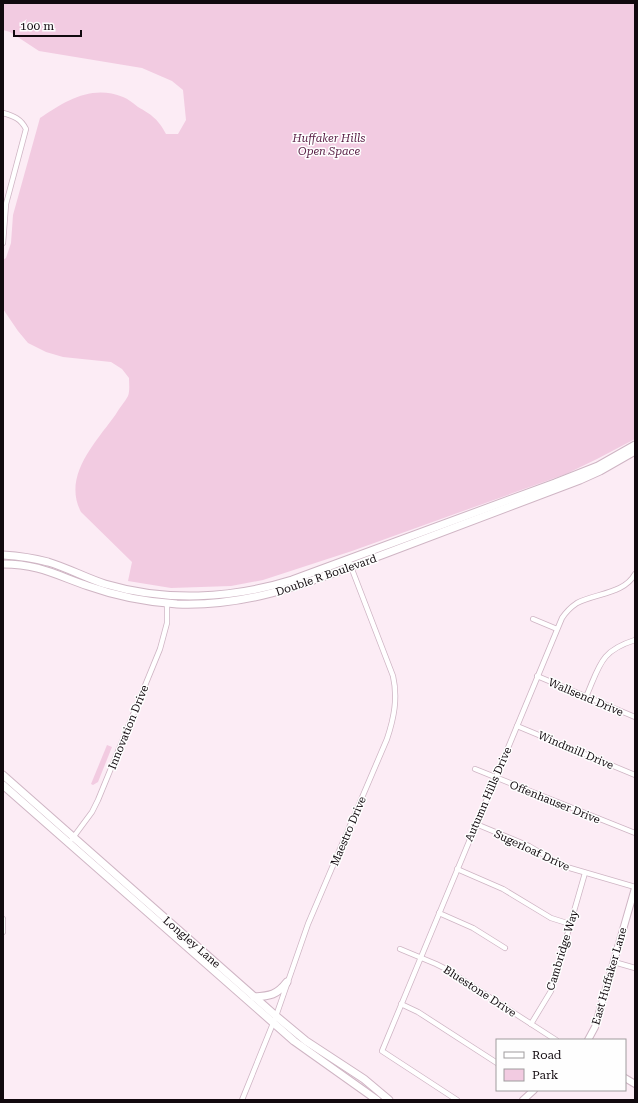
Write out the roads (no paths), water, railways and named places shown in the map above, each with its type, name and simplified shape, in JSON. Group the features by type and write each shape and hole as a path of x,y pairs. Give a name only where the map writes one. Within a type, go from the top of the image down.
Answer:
{"main road":[{"name":"Double R Boulevard","path":"3,564 21,565 42,569 87,586 143,600 167,603 205,604 232,602 254,598 303,584 349,563 577,475 598,466 635,445"},
{"name":"Double R Boulevard","path":"3,555 48,562 120,588 154,594 185,596 224,595 265,588 349,563 590,476 635,451"},
{"name":"Longley Lane","path":"3,775 254,997 300,1045 377,1100"},
{"name":"Longley Lane","path":"3,785 69,844 274,1019 364,1079 390,1100"},
{"path":"254,997 274,994 287,982"}],"street":[{"path":"3,113 22,121 26,129 6,204 3,243"},
{"name":"Maestro Drive","path":"242,1100 274,1019 308,924 387,739 395,711 396,696 393,676 349,563"},
{"name":"Autumn Hills Drive","path":"457,1100 382,1051 557,629 566,613 576,604 620,588 630,582 635,574"},
{"name":"Innovation Drive","path":"69,844 92,812 98,800 160,649 167,623 167,603"},
{"path":"534,619 557,629"},
{"path":"586,697 604,658 614,648 635,640"},
{"name":"Wallsend Drive","path":"537,676 635,717"},
{"name":"Windmill Drive","path":"517,726 635,775"},
{"name":"Offenhauser Drive","path":"475,769 635,834"},
{"name":"Sugerloaf Drive","path":"476,824 529,846 557,864 635,888"},
{"path":"457,869 504,889 551,918 570,924"},
{"name":"Cambridge Way","path":"531,1024 551,992 585,873"},
{"name":"East Huffaker Lane","path":"589,1039 595,1027 635,888"},
{"path":"439,914 473,928 505,948"},
{"path":"3,919 3,932"},
{"name":"Bluestone Drive","path":"400,949 446,969 554,1039"},
{"path":"614,962 635,968"},
{"path":"401,1004 418,1012 496,1062"},
{"path":"626,1079 635,1084"},
{"path":"523,1100 532,1091"}],"park label":[{"name":"Huffaker Hills Open Space","path":"329,144"}]}
